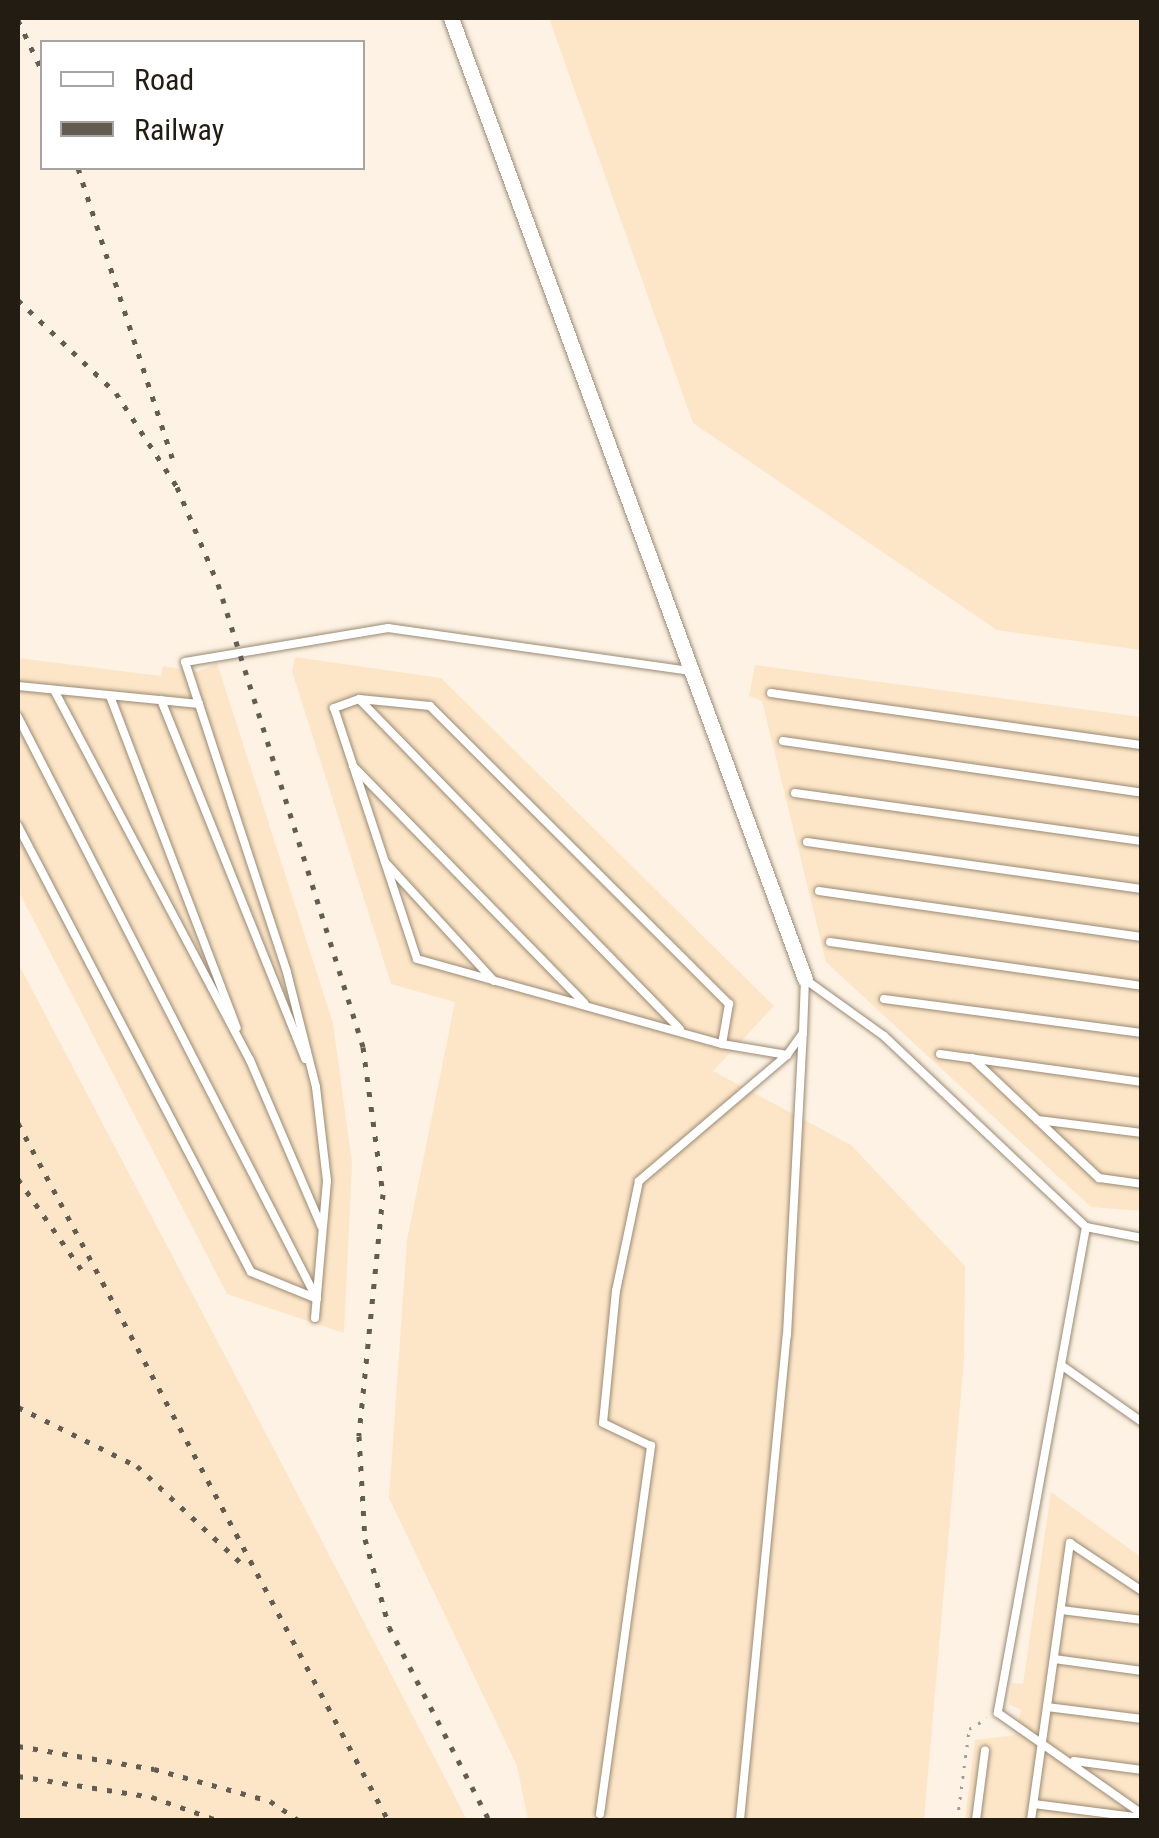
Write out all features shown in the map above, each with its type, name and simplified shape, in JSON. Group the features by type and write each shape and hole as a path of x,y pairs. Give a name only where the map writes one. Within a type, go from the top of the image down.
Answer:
{"street":[{"path":"451,18 696,672 804,978"}],"lane":[{"path":"315,1318 327,1181 316,1087 287,972 185,662 388,628 696,672"},
{"path":"18,686 199,704"},
{"path":"54,690 250,1060"},
{"path":"771,693 1142,745"},
{"path":"110,696 250,1060 323,1230"},
{"path":"359,699 683,1032"},
{"path":"722,1044 730,1004 430,706 359,699 334,708 417,959 722,1044 787,1055"},
{"path":"161,700 316,1087"},
{"path":"18,717 317,1299"},
{"path":"783,741 1142,793"},
{"path":"350,763 586,1006"},
{"path":"795,793 1142,841"},
{"path":"18,826 251,1272 317,1299"},
{"path":"806,842 1142,889"},
{"path":"382,859 494,980"},
{"path":"820,891 1142,937"},
{"path":"830,942 1142,986"},
{"path":"740,1820 787,1335 804,978"},
{"path":"804,978 884,1036 1086,1227 1142,1238"},
{"path":"884,999 1142,1033"},
{"path":"600,1814 651,1446 603,1424 616,1291 639,1181 787,1055 803,1033"},
{"path":"940,1054 1142,1082"},
{"path":"972,1058 1099,1178 1142,1184"},
{"path":"1038,1120 1142,1133"},
{"path":"1086,1227 1064,1368 998,1712 1070,1760 1142,1816"},
{"path":"1064,1368 1142,1422"},
{"path":"1032,1820 1070,1543 1142,1591"},
{"path":"1060,1610 1142,1620"},
{"path":"1054,1659 1142,1671"},
{"path":"1047,1706 1142,1719"},
{"path":"976,1820 986,1751"},
{"path":"1070,1760 1142,1770"},
{"path":"1034,1804 1142,1816"}],"path":[{"path":"958,1820 969,1729 998,1712"}],"shaded area":[{"path":"549,18 1141,18 1141,650 997,630 693,423"},
{"path":"295,657 441,678 774,1006 713,1071 851,1145 965,1266 964,1359 924,1820 528,1820 517,1766 389,1498 407,1240 455,1002 391,984 292,671"},
{"path":"18,658 161,676 163,666 197,672 217,663 333,1023 352,1164 344,1333 227,1294 18,890"},
{"path":"755,665 1141,717 1141,1211 1091,1207 826,962 762,701 749,696"},
{"path":"18,963 261,1424 467,1820 18,1820"},
{"path":"1051,1492 1141,1557 1141,1820 965,1820 975,1740 1015,1735 1021,1710 1009,1704 1012,1683 1023,1684"}],"railway":[{"path":"18,20 40,67"},
{"path":"79,170 172,458"},
{"path":"18,300 116,393 177,487 218,584 363,1047 383,1194 359,1436 365,1539 389,1627 489,1820"},
{"path":"18,1123 388,1820"},
{"path":"18,1179 81,1269"},
{"path":"18,1407 137,1466 240,1562"},
{"path":"18,1746 154,1769 270,1801 298,1820"},
{"path":"18,1776 152,1797 217,1820"}]}
